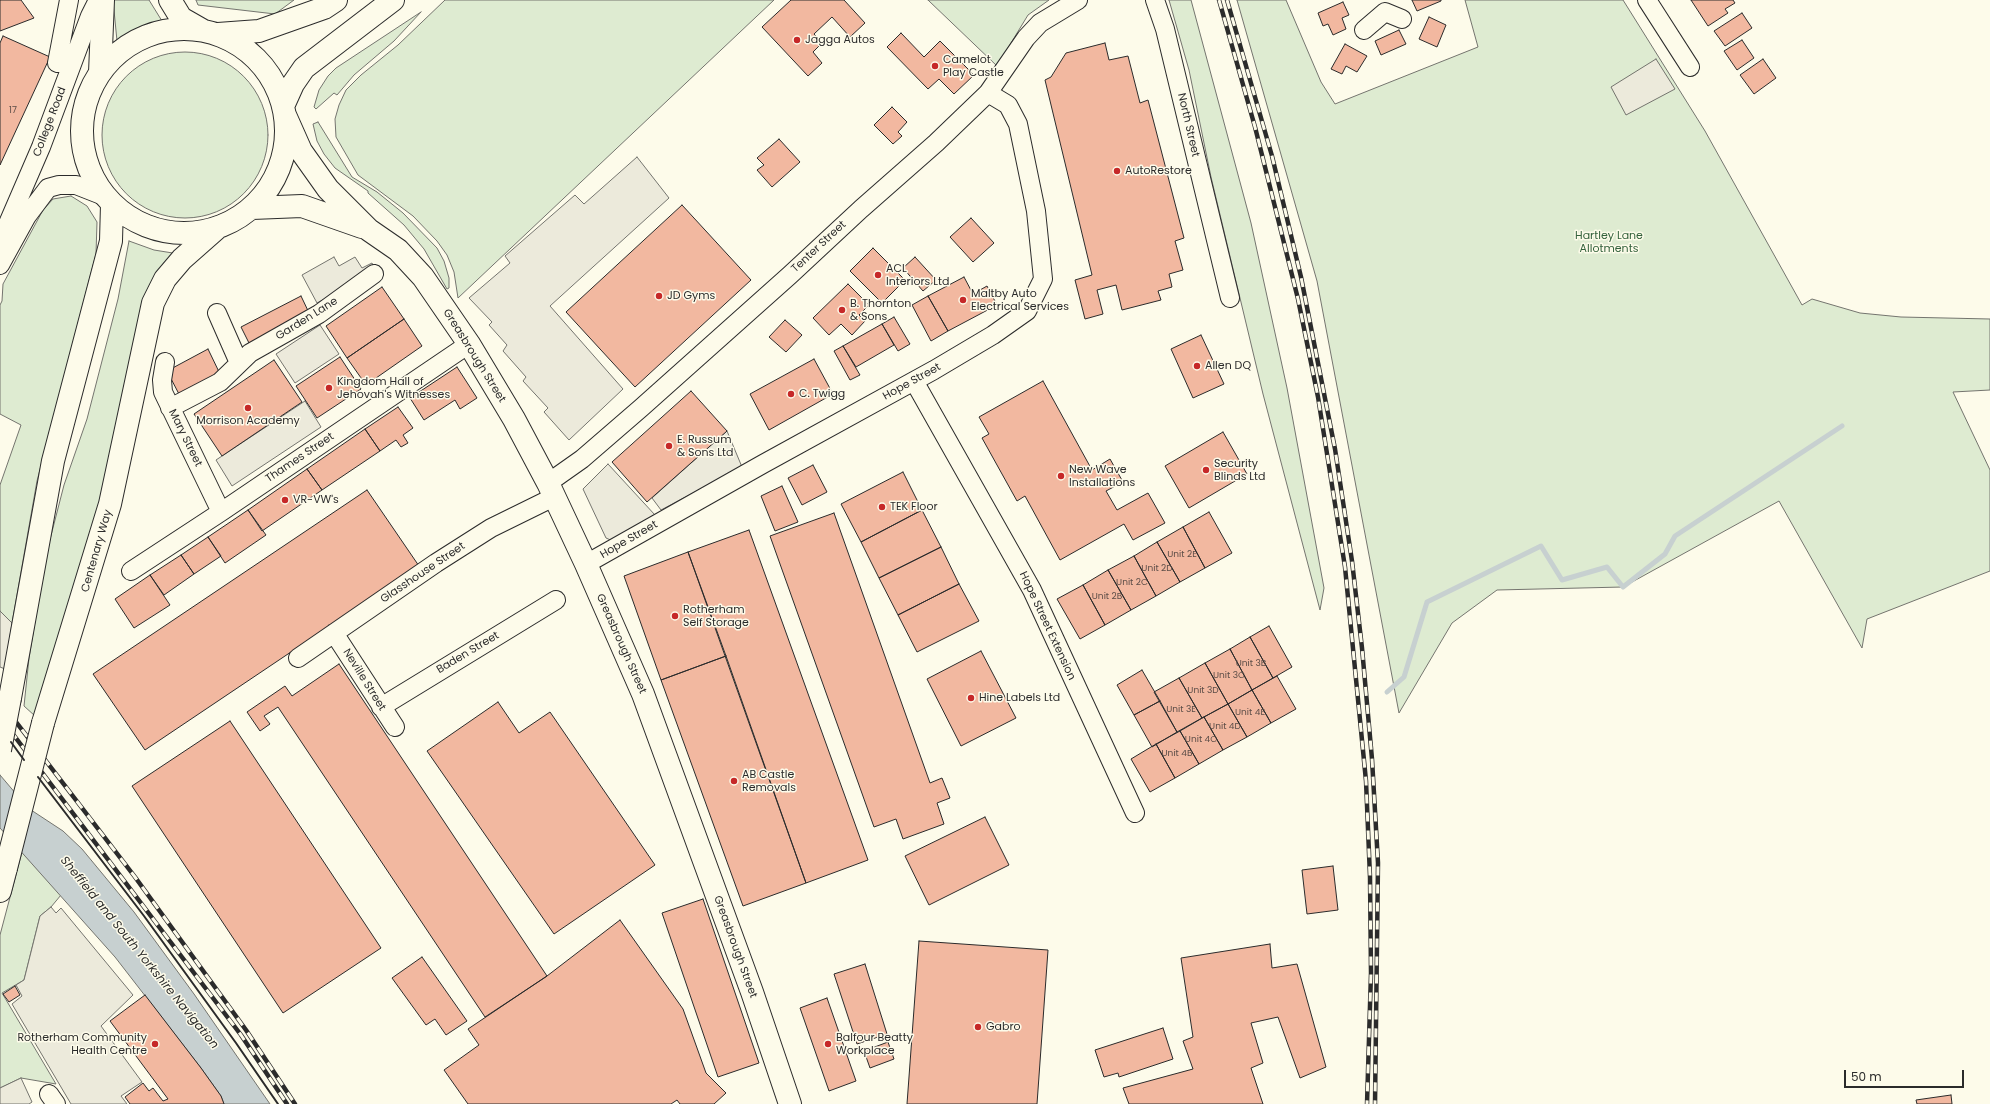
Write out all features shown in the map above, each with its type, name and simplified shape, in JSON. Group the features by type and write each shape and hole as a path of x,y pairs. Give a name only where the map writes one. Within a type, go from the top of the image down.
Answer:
{"main road":[{"path":"100,73 103,0"},
{"path":"170,0 181,18 210,32"},
{"path":"329,3 259,31 210,32 179,29 156,33 134,42 122,51 100,73 90,90 83,113 82,132 84,154 92,176 108,200 134,221 161,231 189,234 217,228 235,220 252,208 266,193 276,175 283,156 286,136 284,109 293,84 304,68 393,0"},
{"name":"Greasbrough Street","path":"210,32 238,44 256,58 270,76 301,151 328,189 369,230 398,250 423,277 469,344 514,419 551,490 586,564 643,694 752,992 790,1104"},
{"path":"0,750 53,461 111,241 108,200"},
{"name":"Greasbrough Street","path":"252,208 302,206 369,230"},
{"name":"Centenary Way","path":"0,891 43,723 110,504 153,303 165,279 182,259 217,228"}],"street":[{"path":"57,63 69,0"},
{"name":"College Road","path":"0,242 41,147 90,16 98,0"},
{"name":"Tenter Street","path":"551,490 582,459 647,403 936,143 988,93 1026,38 1040,23 1078,0"},
{"name":"North Street","path":"1154,0 1165,29 1230,298"},
{"path":"1647,0 1690,67"},
{"path":"1364,30 1383,6 1402,20"},
{"name":"Hope Street","path":"586,564 914,381 993,335 1027,311 1043,279 1036,211 1018,124 1008,105 988,93"},
{"path":"0,265 27,216 48,188 59,185 76,185 108,200"},
{"name":"Garden Lane","path":"170,408 220,382 250,353 319,314 374,274"},
{"path":"218,313 239,363"},
{"name":"Thames Street","path":"131,571 469,344"},
{"name":"Mary Street","path":"165,362 162,380 163,392 221,512"},
{"name":"Hope Street Extension","path":"914,381 1032,590 1135,813"},
{"name":"Glasshouse Street","path":"298,658 436,563 551,490"},
{"name":"Baden Street","path":"381,707 556,600"},
{"name":"Neville Street","path":"334,633 395,727"}],"green space":[{"path":"113,0 149,0 162,21 138,28 117,41"},
{"path":"196,0 294,0 275,14 198,5"},
{"path":"445,0 774,0 458,298 454,272 447,255 437,241 413,216 358,175 336,137 335,119 339,105 346,90 361,75 398,45"},
{"path":"928,0 1049,0 1028,15 997,66"},
{"path":"1169,0 1191,0 1251,223 1287,388 1324,588 1320,610 1263,394 1211,177 1189,70"},
{"name":"Hartley Lane Allotments","path":"1237,0 1286,0 1321,82 1335,104 1478,47 1465,0 1623,0 1705,131 1802,305 1812,299 1860,313 1901,317 1990,319 1990,390 1953,392 1990,470 1990,571 1867,619 1862,648 1779,501 1623,587 1497,590 1452,623 1399,713 1317,281"},
{"path":"421,12 394,41 354,75 337,95 334,93 316,109 314,107 319,90 328,76 336,68"},
{"path":"177,52 193,52 217,58 244,76 262,103 268,127 268,143 262,167 244,194 217,212 193,218 177,218 153,212 132,199 121,188 108,167 102,143 102,127 108,103 121,82 132,71 153,58"},
{"path":"318,122 352,177 377,192 403,213 437,248 444,261 449,278 449,288 447,289 424,249 404,225 368,193 368,191 335,168 324,154 317,141 313,124"},
{"path":"71,196 87,206 97,222 96,254 37,481 12,623 0,611 0,485 21,425 0,414 0,305 2,301 3,284 43,210 53,199"},
{"path":"129,241 154,250 179,254 103,492 35,716 24,706 29,658 46,555 64,485 87,419 118,299"},
{"path":"22,852 61,895 51,907 40,916 24,980 2,993 56,1084 21,1078 0,1088 0,935"}],"shaded area":[{"path":"1656,59 1675,89 1626,115 1611,87"},
{"path":"637,157 669,198 550,306 623,389 569,440 544,412 548,408 523,381 526,377 503,351 507,345 489,325 492,322 469,298 510,263 505,256 575,195 584,204"},
{"path":"334,257 339,266 355,257 362,268 372,263 376,271 317,303 302,275"},
{"path":"320,325 339,354 295,383 276,354"},
{"path":"305,401 321,427 232,486 216,460"},
{"path":"727,431 742,467 661,510 652,498"},
{"path":"608,464 655,515 613,541 606,538 583,489"},
{"path":"0,611 12,623 5,669 0,667"},
{"path":"51,907 56,913 61,908 133,995 101,1026 142,1082 121,1096 127,1104 71,1104 12,1004 22,996 16,985 24,980 40,916"},
{"path":"21,1078 32,1102 29,1104 0,1104 0,1088"}],"water":[{"name":"Sheffield and South Yorkshire Navigation","path":"0,775 28,808 63,831 82,849 134,912 194,994 270,1104 224,1104 221,1096 201,1068 115,957 0,828"}],"building":[{"path":"0,0 21,0 34,18 0,31"},
{"name":"Jagga Autos","path":"791,0 844,0 865,23 850,37 832,17 814,34 822,43 813,52 822,63 808,76 762,27"},
{"path":"1412,0 1441,0 1441,1 1417,11"},
{"path":"1691,0 1733,0 1735,3 1725,9 1728,13 1708,26"},
{"path":"1343,2 1349,15 1342,18 1346,29 1333,35 1328,24 1323,26 1318,13"},
{"path":"1742,13 1752,28 1725,46 1714,31"},
{"path":"1429,17 1446,25 1437,47 1419,39"},
{"path":"1399,30 1406,44 1381,55 1375,41"},
{"name":"Camelot Play Castle","path":"901,33 924,57 940,41 974,75 954,94 939,79 928,89 887,47"},
{"path":"3,36 50,57 0,165 0,43"},
{"path":"1742,40 1754,58 1737,70 1724,51"},
{"name":"AutoRestore","path":"1105,43 1109,60 1128,56 1140,103 1148,100 1184,238 1175,241 1183,270 1169,274 1172,287 1158,291 1161,300 1122,310 1116,285 1097,290 1103,314 1085,319 1075,280 1092,275 1045,80 1051,77 1066,53"},
{"path":"1345,44 1367,56 1357,72 1346,66 1342,74 1331,69"},
{"path":"1763,59 1776,78 1754,94 1740,75"},
{"path":"892,107 907,122 898,132 902,136 893,144 874,125"},
{"path":"779,139 800,162 772,187 757,170 764,165 757,158"},
{"name":"JD Gyms","path":"682,205 751,280 635,387 566,312"},
{"path":"971,218 994,243 973,262 950,237"},
{"name":"ACL Interiors Ltd","path":"873,248 905,280 882,303 850,271"},
{"path":"915,257 936,280 923,291 903,268"},
{"name":"Maltby Auto Electrical Services","path":"964,277 973,294 987,286 997,305 948,331 928,296"},
{"name":"B. Thornton & Sons","path":"848,284 869,305 859,315 865,321 852,335 841,324 829,335 813,318"},
{"path":"382,287 404,319 347,358 326,326"},
{"path":"301,296 311,317 251,347 241,327"},
{"path":"928,296 948,331 931,341 912,305"},
{"path":"894,317 910,344 898,351 882,324"},
{"path":"404,319 422,346 366,385 347,358"},
{"path":"785,320 802,335 786,352 769,337"},
{"path":"882,324 894,345 856,367 843,346"},
{"name":"Allen DQ","path":"1201,335 1224,384 1193,398 1171,349"},
{"path":"843,346 860,375 850,380 834,351"},
{"path":"208,349 221,376 180,396 167,371"},
{"name":"Kingdom Hall of Jehovah's Witnesses","path":"340,357 361,389 317,418 296,386"},
{"name":"C. Twigg","path":"814,359 833,394 769,430 750,394"},
{"name":"Morrison Academy","path":"274,360 302,402 222,456 194,414"},
{"path":"457,367 477,398 460,409 455,400 424,420 410,398"},
{"name":"New Wave Installations","path":"1043,381 1092,470 1110,459 1123,482 1106,491 1117,510 1148,493 1165,523 1133,540 1124,524 1060,560 1025,496 1017,501 982,438 989,434 979,417"},
{"name":"E. Russum & Sons Ltd","path":"691,391 727,431 647,502 612,462"},
{"path":"398,407 413,428 403,435 408,443 401,447 396,440 380,451 365,429"},
{"path":"365,429 380,451 322,490 307,469"},
{"name":"Security Blinds Ltd","path":"1223,432 1247,474 1189,508 1165,466"},
{"path":"813,465 827,492 802,505 788,478"},
{"name":"VR-VW's","path":"307,469 322,490 262,531 248,510"},
{"name":"TEK Floor","path":"903,472 922,510 861,542 841,504"},
{"path":"782,486 798,522 775,531 761,496"},
{"path":"367,490 419,566 145,750 93,674"},
{"path":"248,510 266,535 225,563 208,537"},
{"path":"922,510 941,547 879,578 861,542"},
{"path":"1209,512 1232,553 1205,568 1183,527"},
{"path":"834,513 930,783 942,778 950,798 937,803 944,824 903,839 896,819 874,827 770,536"},
{"path":"1183,527 1205,568 1180,582 1157,542"},
{"path":"749,530 868,860 806,883 688,552"},
{"path":"208,537 221,556 194,574 181,555"},
{"path":"1157,542 1180,582 1156,596 1134,556"},
{"path":"941,547 959,584 898,615 879,578"},
{"name":"Rotherham Self Storage","path":"688,552 726,656 661,680 624,576"},
{"path":"181,555 194,574 164,595 150,575"},
{"path":"1134,556 1156,596 1131,610 1108,570"},
{"path":"1108,570 1131,610 1105,625 1083,585"},
{"path":"150,575 170,605 134,628 115,599"},
{"path":"959,584 979,621 917,652 898,615"},
{"path":"1083,585 1105,625 1080,639 1057,599"},
{"path":"1269,626 1292,667 1273,678 1250,637"},
{"path":"1250,637 1273,678 1252,690 1230,649"},
{"path":"1230,649 1252,690 1228,704 1205,663"},
{"name":"Hine Labels Ltd","path":"981,651 1016,718 961,746 927,679"},
{"name":"AB Castle Removals","path":"726,656 806,883 743,906 661,680"},
{"path":"1205,663 1228,704 1202,718 1179,678"},
{"path":"339,664 547,976 485,1017 278,707 264,716 270,724 260,731 247,712 285,686 292,696"},
{"path":"1142,670 1160,701 1134,715 1117,685"},
{"path":"1277,676 1296,709 1271,723 1252,690"},
{"path":"1179,678 1202,718 1177,732 1154,692"},
{"path":"1252,690 1271,723 1247,737 1228,704"},
{"path":"1160,701 1177,732 1152,747 1134,715"},
{"path":"498,702 519,733 550,712 655,865 554,934 427,751"},
{"path":"1228,704 1247,737 1223,750 1204,717"},
{"path":"1204,717 1223,750 1199,764 1180,731"},
{"path":"230,721 381,948 283,1013 132,786"},
{"path":"1180,731 1199,764 1175,778 1156,744"},
{"path":"1156,744 1175,778 1150,792 1131,759"},
{"path":"985,817 1009,865 929,905 905,856"},
{"path":"1333,866 1338,910 1307,914 1302,870"},
{"path":"703,899 759,1063 718,1077 662,913"},
{"path":"620,920 683,1009 706,1073 726,1093 714,1104 680,1104 677,1100 671,1104 468,1104 444,1070 479,1045 468,1029 547,976"},
{"name":"Gabro","path":"919,941 1048,950 1037,1104 907,1104"},
{"path":"1270,944 1272,968 1297,964 1326,1067 1300,1078 1278,1017 1251,1023 1263,1063 1251,1068 1263,1104 1129,1104 1123,1088 1193,1069 1183,1041 1193,1037 1181,958"},
{"path":"422,957 467,1021 446,1035 435,1019 426,1025 392,978"},
{"path":"865,964 887,1034 857,1044 834,974"},
{"path":"15,986 20,995 9,1002 3,994"},
{"name":"Rotherham Community Health Centre","path":"145,995 201,1068 221,1096 224,1104 130,1104 125,1097 143,1083 149,1091 153,1088 163,1101 168,1099 110,1021"},
{"name":"Balfour Beatty Workplace","path":"827,998 856,1081 829,1091 800,1008"},
{"path":"1163,1028 1173,1059 1119,1077 1118,1073 1104,1077 1095,1050"},
{"path":"888,1042 894,1059 870,1068 864,1051"},
{"path":"1951,1095 1952,1104 1917,1104 1916,1100"}],"waterway":[{"path":"1387,692 1404,677 1427,602 1541,546 1562,580 1607,567 1623,587 1665,554 1675,536 1842,426"}],"railway":[{"path":"1219,0 1255,127 1298,299 1318,397 1345,567 1366,781 1370,877 1371,973 1367,1104"},
{"path":"1227,0 1272,156 1301,277 1335,449 1352,561 1362,648 1372,759 1378,863 1375,1104"},
{"path":"0,701 135,877 246,1030 295,1104"},
{"path":"0,717 241,1035 287,1104"}],"wall":[{"path":"11,742 24,760"},
{"path":"38,777 144,916 236,1043 278,1104"}],"place":[{"name":"Jagga Autos","path":"797,40"},
{"name":"Camelot Play Castle","path":"935,66"},
{"name":"AutoRestore","path":"1117,171"},
{"name":"ACL Interiors Ltd","path":"878,275"},
{"name":"JD Gyms","path":"659,296"},
{"name":"Maltby Auto Electrical Services","path":"963,300"},
{"name":"B. Thornton & Sons","path":"842,310"},
{"name":"Allen DQ","path":"1197,366"},
{"name":"Kingdom Hall of Jehovah's Witnesses","path":"329,388"},
{"name":"C. Twigg","path":"791,394"},
{"name":"Morrison Academy","path":"248,408"},
{"name":"E. Russum & Sons Ltd","path":"669,446"},
{"name":"Security Blinds Ltd","path":"1206,470"},
{"name":"New Wave Installations","path":"1061,476"},
{"name":"VR-VW's","path":"285,500"},
{"name":"TEK Floor","path":"882,507"},
{"name":"Rotherham Self Storage","path":"675,616"},
{"name":"Hine Labels Ltd","path":"971,698"},
{"name":"AB Castle Removals","path":"734,781"},
{"name":"Gabro","path":"978,1027"},
{"name":"Rotherham Community Health Centre","path":"155,1044"},
{"name":"Balfour Beatty Workplace","path":"828,1044"}]}
